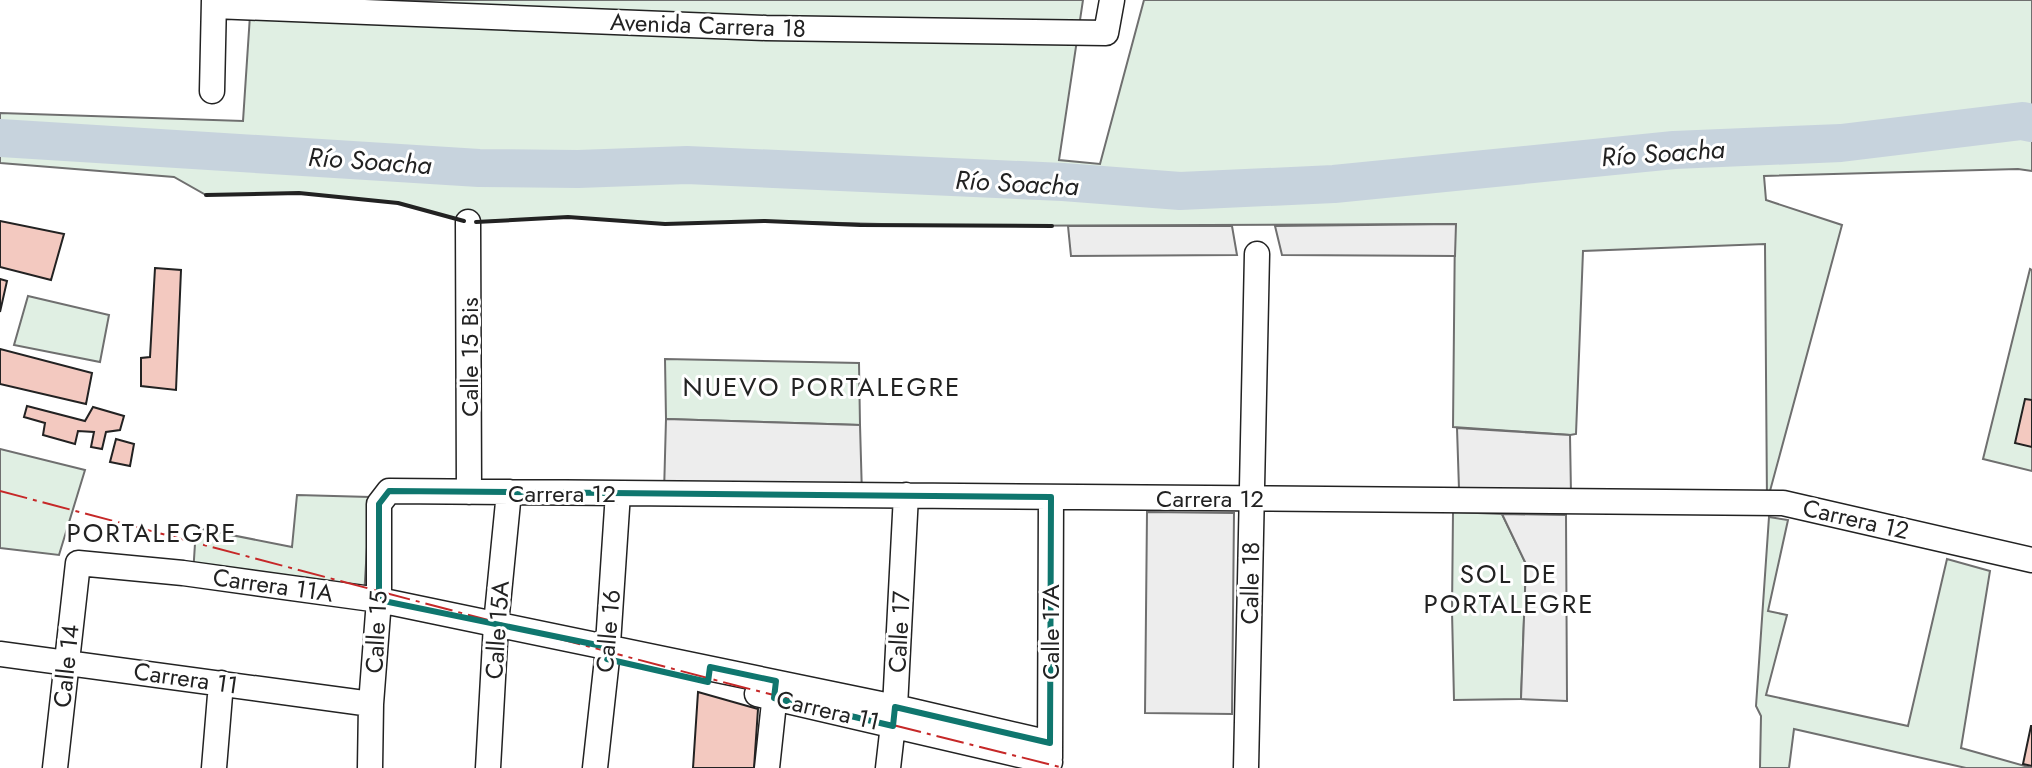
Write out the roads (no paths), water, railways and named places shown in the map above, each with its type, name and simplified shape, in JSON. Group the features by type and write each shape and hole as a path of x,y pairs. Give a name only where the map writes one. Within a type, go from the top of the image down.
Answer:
{"street":[{"name":"Avenida Carrera 18","path":"214,3 455,8 782,28 1106,33 1112,0"},
{"path":"212,91 214,3"},
{"name":"Calle 15 Bis","path":"468,222 469,492"},
{"name":"Calle 18","path":"1246,768 1257,254"},
{"name":"Carrera 12","path":"383,496 389,491 1783,503 2032,560"},
{"name":"Calle 15A","path":"488,768 496,624 509,492"},
{"name":"Calle 16","path":"595,768 618,493"},
{"name":"Calle 17","path":"888,768 894,716 906,495"},
{"name":"Calle 15","path":"370,768 371,704 379,600 379,504 383,496"},
{"name":"Calle 17A","path":"1050,758 1051,497"},
{"name":"Carrera 11A","path":"78,563 183,573 379,600 496,624 607,653"},
{"name":"Calle 14","path":"55,768 78,563"},
{"name":"Carrera 11","path":"607,653 894,716 1050,758"},
{"name":"Carrera 11","path":"0,654 371,704"},
{"path":"214,768 221,683"},
{"path":"767,768 775,690"}],"waterway":[{"name":"Río Soacha","path":"0,138 479,168 578,169 687,165 1063,182 1180,191 1334,184 1674,150 1841,143 2022,121 2032,123"}],"district":[{"name":"NUEVO PORTALEGRE","path":"822,387"},
{"name":"PORTALEGRE","path":"152,533"},
{"name":"SOL DE PORTALEGRE","path":"1509,589"}]}
